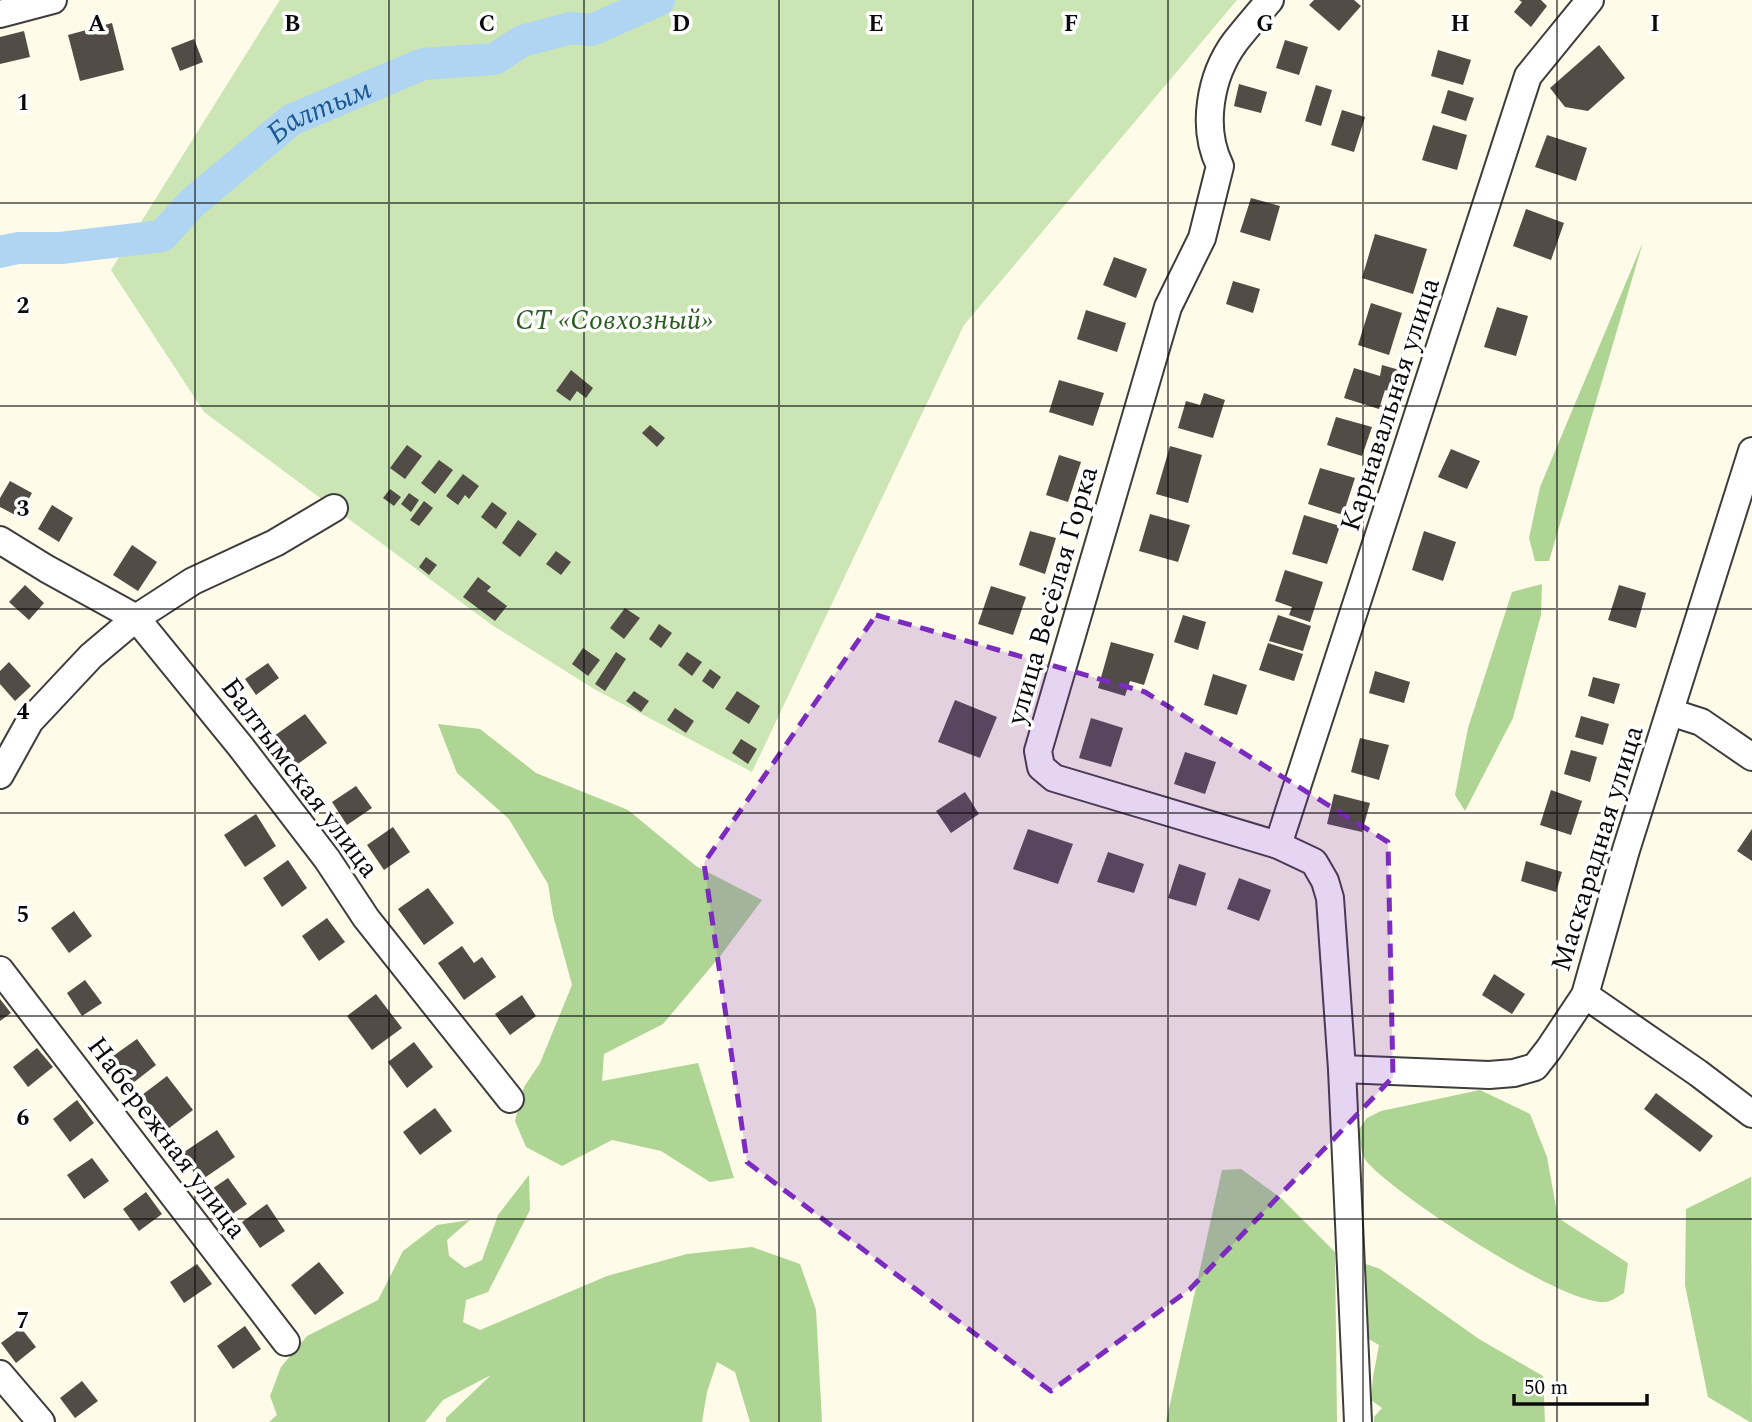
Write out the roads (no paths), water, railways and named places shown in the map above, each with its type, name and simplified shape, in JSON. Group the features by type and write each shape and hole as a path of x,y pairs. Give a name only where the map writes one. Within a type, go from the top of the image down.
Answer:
{"street":[{"path":"0,14 53,0"},
{"name":"улица Весёлая Горка","path":"1270,0 1233,44 1219,72 1212,96 1212,150 1220,166 1202,238 1168,307 1038,751 1041,767 1054,778 1279,845 1314,862 1325,881 1330,898 1342,1069"},
{"name":"Карнавальная улица","path":"1279,845 1528,75 1590,0"},
{"name":"Маскарадная улица","path":"1342,1069 1489,1075 1514,1073 1535,1067 1585,995 1626,850 1752,451"},
{"path":"0,775 30,721 91,656 136,618 193,581 275,543 334,508"},
{"name":"Балтымская улица","path":"0,540 136,618 241,747 327,859 366,918 510,1099"},
{"path":"1670,712 1701,722 1752,757"},
{"name":"Набережная улица","path":"0,970 286,1342"},
{"path":"1585,995 1752,1114"},
{"path":"1342,1069 1358,1422"},
{"path":"0,1374 41,1422"}],"waterway":[{"name":"Балтым","path":"0,252 18,248 61,248 162,236 192,203 291,120 423,64 495,59 522,41 571,28 592,30 659,0"}],"park label":[{"name":"СТ «Совхозный»","path":"614,319"}]}
